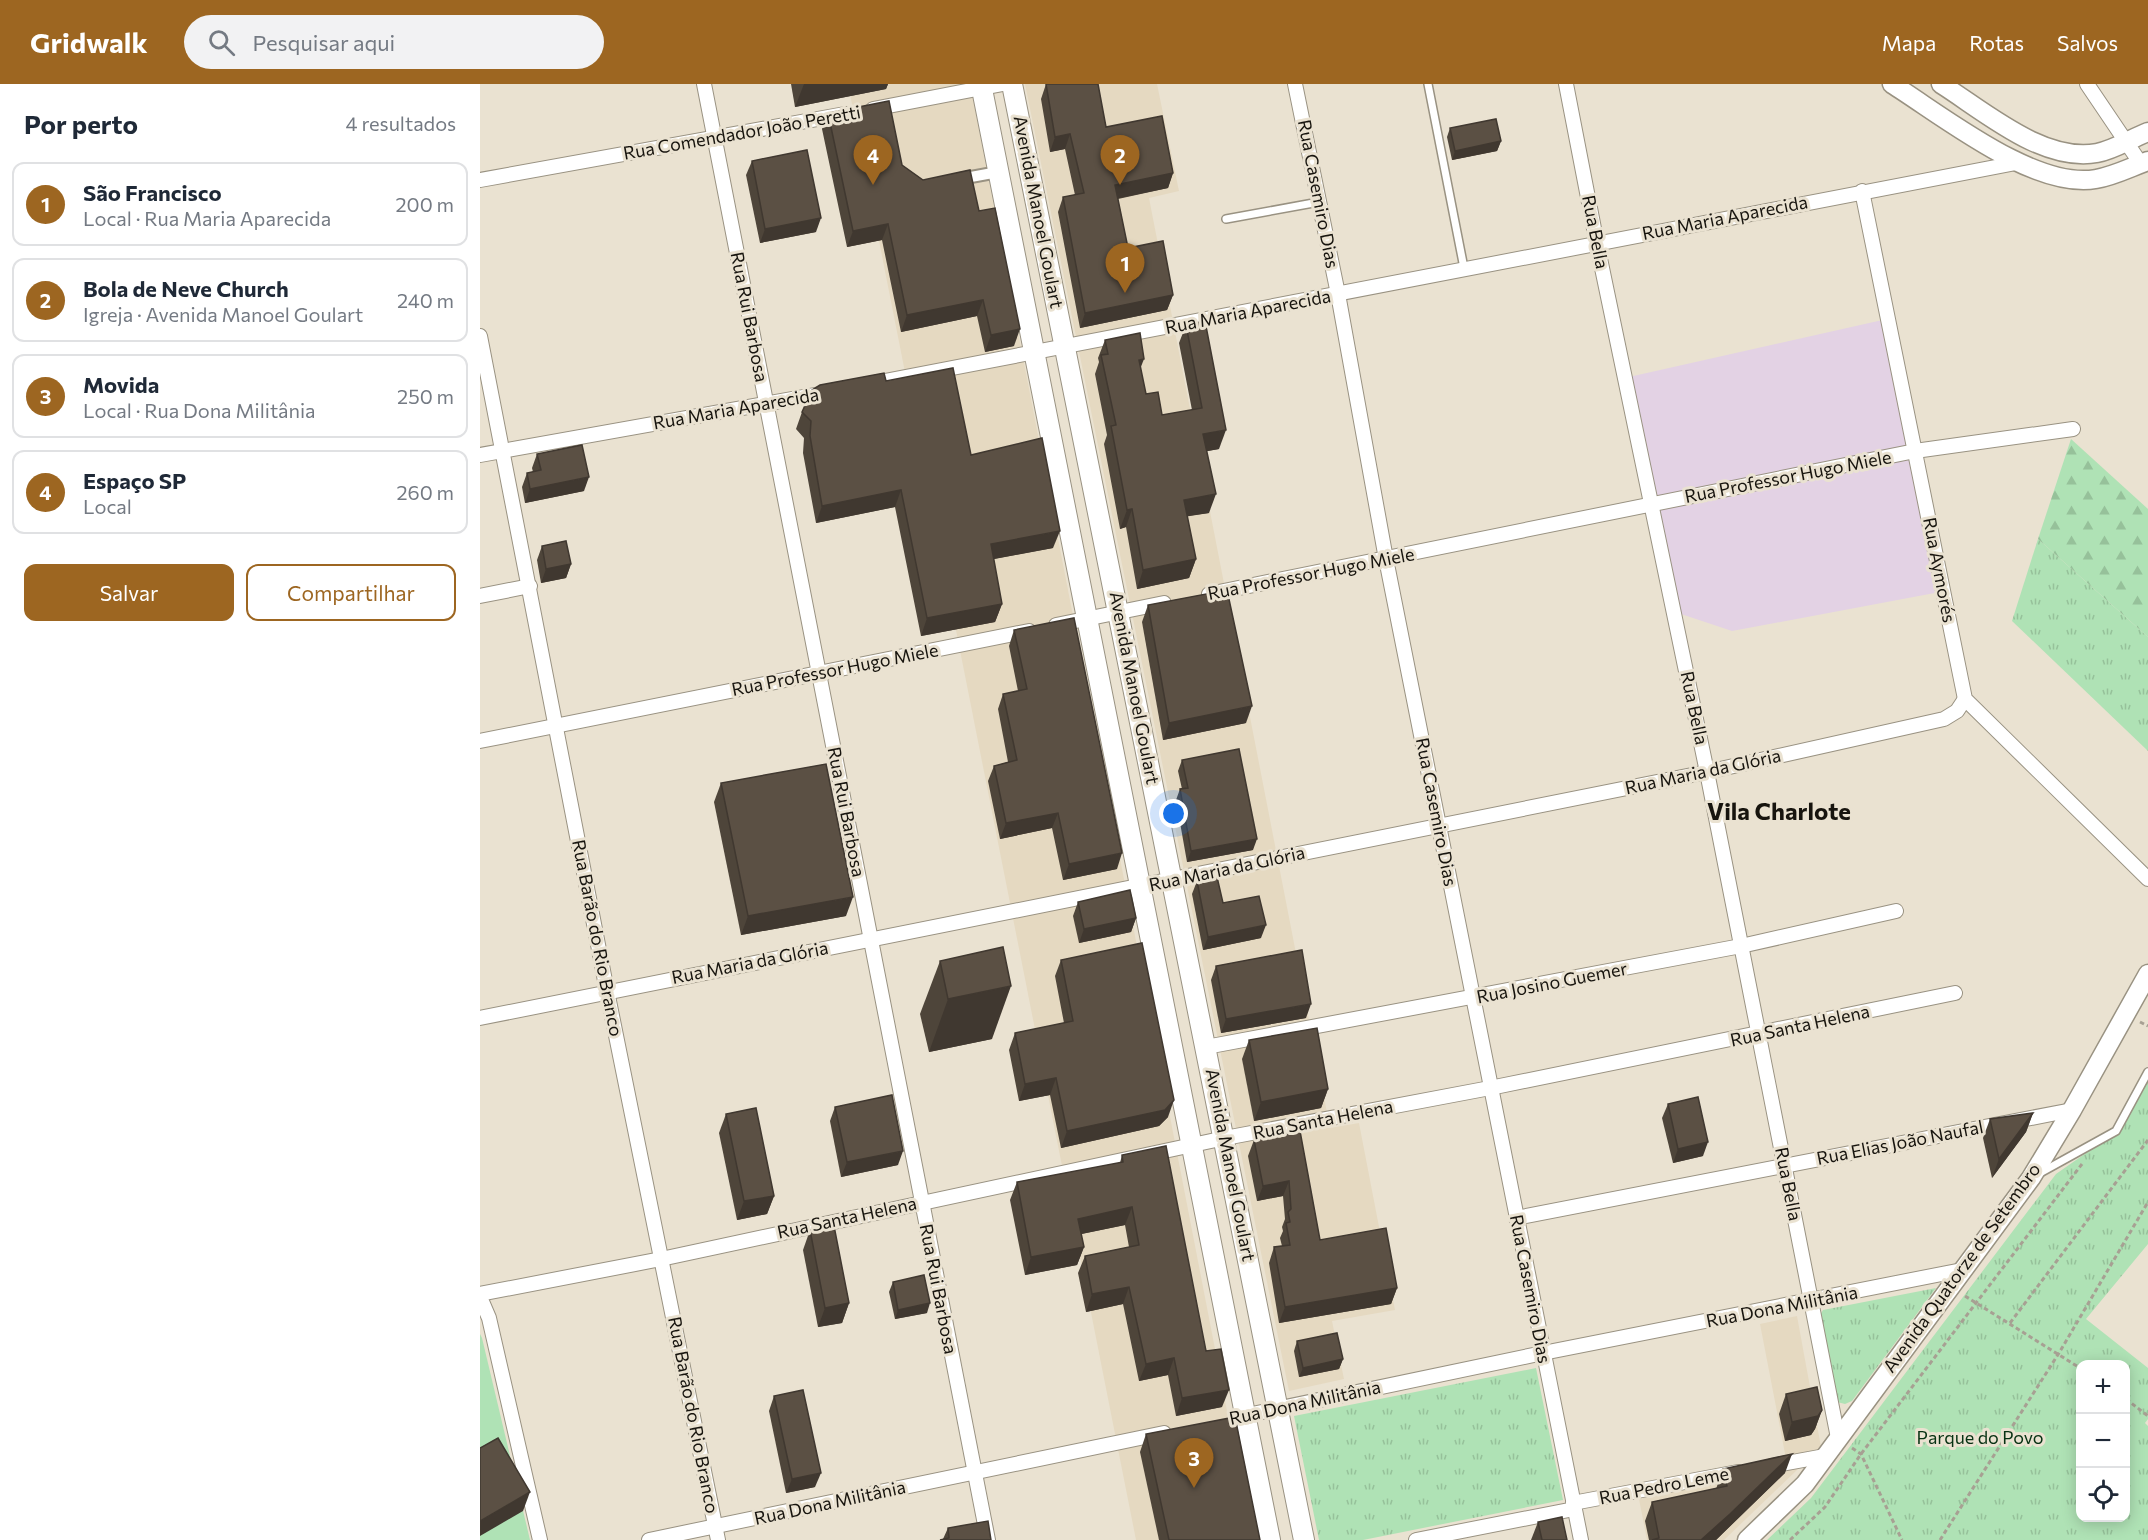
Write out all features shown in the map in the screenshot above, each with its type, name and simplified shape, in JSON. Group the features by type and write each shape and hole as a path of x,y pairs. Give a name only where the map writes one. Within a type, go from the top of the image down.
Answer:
{"main road":[{"name":"Avenida Manoel Goulart","path":"1012,84 1280,1409 1304,1540"},
{"name":"Avenida Manoel Goulart","path":"982,86 1270,1540"}],"street":[{"name":"Rua Rui Barbosa","path":"704,84 988,1540"},
{"name":"Rua Comendador João Peretti","path":"480,180 889,111 982,86 1003,84"},
{"name":"Rua Casemiro Dias","path":"1295,84 1338,294 1386,559 1490,1089 1581,1540"},
{"name":"Rua Bella","path":"1566,84 1707,772 1838,1438"},
{"path":"1892,84 2016,163 2061,178 2095,179 2144,162 2126,141 2087,84"},
{"path":"1941,84 2035,143 2062,152 2097,153 2148,132"},
{"name":"Rua Maria Aparecida","path":"860,386 2016,163"},
{"path":"952,181 998,172"},
{"name":"Rua Aymorés","path":"1862,191 1965,699"},
{"name":"Rua Barão do Rio Branco","path":"480,336 607,991 717,1533"},
{"name":"Rua Maria Aparecida","path":"480,454 837,391"},
{"name":"Rua Professor Hugo Miele","path":"480,741 1915,452 2073,429"},
{"path":"480,596 530,586"},
{"path":"1965,699 2148,879"},
{"name":"Rua Maria da Glória","path":"480,1018 1707,772 1944,718 1957,711 1965,699"},
{"name":"Rua Josino Guemer","path":"1206,1047 1473,999 1741,946 1896,911"},
{"name":"Avenida Quatorze de Setembro","path":"1747,1540 1805,1484 2031,1178 2148,974"},
{"name":"Rua Santa Helena","path":"480,1296 1225,1138 1490,1089 1955,993"},
{"name":"Rua Elias João Naufal","path":"1516,1218 2072,1110"},
{"name":"Rua Dona Militânia","path":"1220,1421 1543,1353 1811,1302 1962,1270"},
{"path":"480,1296 489,1318 540,1540"},
{"name":"Rua Dona Militânia","path":"649,1540 717,1533 975,1473 1173,1431"},
{"name":"Rua Pedro Leme","path":"1416,1540 1826,1456"}],"lane":[{"path":"1428,84 1464,268"},
{"path":"1226,219 1319,202"},
{"path":"2031,1178 2116,1131 2148,1072"}],"path":[{"path":"2010,1323 2148,1140"},
{"path":"1790,1540 1825,1507 1861,1454 2087,1158"},
{"path":"1940,1540 2059,1353 2148,1202"},
{"path":"1963,1295 2076,1365"},
{"path":"2130,1402 2148,1416"},
{"path":"1838,1438 1861,1454 1902,1540"}],"shaded area":[{"path":"848,84 970,84 1252,1540 1136,1540"},
{"path":"1025,84 1157,84 1179,191 1149,198 1330,1128 1359,1123 1395,1310 1332,1321 1344,1379 1289,1391"},
{"path":"1887,319 1940,592 1732,631 1678,613 1629,377"},
{"path":"1797,1316 1821,1447 1724,1540 1647,1540 1639,1499 1788,1469 1760,1324"}],"green space":[{"path":"2071,439 2148,509 2148,637 2038,539"},
{"path":"2038,539 2148,637 2148,751 2012,621"},
{"name":"Parque do Povo","path":"2148,1079 2148,1244 2086,1319 2148,1368 2148,1419 2145,1423 2148,1426 2148,1540 1767,1540 1811,1498 2056,1174 2119,1130"},
{"path":"1936,1288 1852,1401 1845,1404 1837,1402 1820,1315 1823,1310"},
{"path":"480,1334 482,1338 530,1540 480,1540"},
{"path":"1536,1368 1563,1500 1363,1540 1319,1540 1294,1416"}],"building":[{"path":"1046,84 1098,84 1106,127 1162,116 1173,173 1115,185 1128,248 1163,241 1173,295 1085,313 1063,197 1084,193 1070,134 1055,137"},
{"path":"889,101 902,165 923,180 970,170 979,211 995,208 1020,329 991,335 983,300 907,315 888,224 853,231 828,113"},
{"path":"1496,119 1501,141 1455,151 1450,128"},
{"path":"807,150 821,218 765,229 752,161"},
{"path":"1205,321 1226,430 1203,434 1216,494 1184,500 1196,559 1143,570 1132,509 1127,510 1111,426 1116,425 1101,355 1108,354 1105,340 1140,333 1144,359 1139,360 1146,394 1158,392 1162,415 1202,408 1186,325"},
{"path":"953,368 971,455 1042,438 1060,531 991,544 1002,604 927,618 901,490 822,506 810,436 811,421 802,412 812,390 820,385 884,373 886,381"},
{"path":"582,445 589,477 530,489 527,473 541,470 537,454"},
{"path":"566,541 571,564 546,569 542,546"},
{"path":"1227,590 1252,706 1169,723 1148,605"},
{"path":"1074,618 1122,853 1069,864 1058,813 1006,823 994,766 1017,760 1003,694 1027,689 1014,630"},
{"path":"1239,749 1257,839 1191,851 1180,789 1188,788 1182,760"},
{"path":"826,764 853,897 748,916 721,783"},
{"path":"1217,877 1223,903 1259,896 1266,925 1208,937 1197,881"},
{"path":"1130,890 1136,918 1084,929 1078,902"},
{"path":"1142,943 1174,1100 1165,1110 1067,1131 1056,1078 1025,1084 1015,1033 1073,1021 1061,960"},
{"path":"1003,947 1011,986 948,999 940,961"},
{"path":"1302,950 1311,1004 1226,1019 1216,966"},
{"path":"1317,1028 1328,1089 1261,1102 1249,1040"},
{"path":"892,1095 903,1151 847,1162 835,1107"},
{"path":"1698,1097 1708,1142 1678,1149 1668,1104"},
{"path":"756,1108 774,1196 744,1201 726,1114"},
{"path":"2033,1113 1999,1159 1990,1119"},
{"path":"1300,1131 1320,1240 1386,1228 1397,1288 1285,1307 1274,1247 1290,1245 1286,1223 1290,1222 1288,1212 1291,1209 1289,1181 1263,1186 1254,1140"},
{"path":"1166,1146 1206,1351 1221,1349 1229,1390 1182,1398 1174,1358 1146,1364 1129,1287 1092,1294 1085,1256 1139,1245 1132,1207 1078,1219 1084,1247 1031,1257 1017,1182 1123,1162 1122,1155"},
{"path":"834,1226 849,1303 825,1308 810,1230"},
{"path":"924,1275 930,1303 898,1310 893,1282"},
{"path":"1337,1333 1343,1359 1303,1368 1297,1341"},
{"path":"1817,1387 1822,1410 1818,1416 1792,1422 1786,1394"},
{"path":"803,1390 821,1473 792,1479 774,1396"},
{"path":"1235,1417 1260,1540 1169,1540 1146,1434"},
{"path":"498,1438 530,1492 480,1521 480,1448"},
{"path":"1792,1454 1701,1540 1652,1540 1659,1538 1652,1502 1727,1486 1723,1469"},
{"path":"1562,1517 1567,1540 1542,1540 1538,1522"},
{"path":"988,1521 991,1540 940,1540 949,1538 948,1528"}],"place":[{"name":"Espaço SP","path":"873,185"},
{"name":"Bola de Neve Church","path":"1120,185"},
{"name":"São Francisco","path":"1125,293"},
{"name":"Movida","path":"1194,1488"}],"district":[{"name":"Vila Charlote","path":"1779,812"}]}
